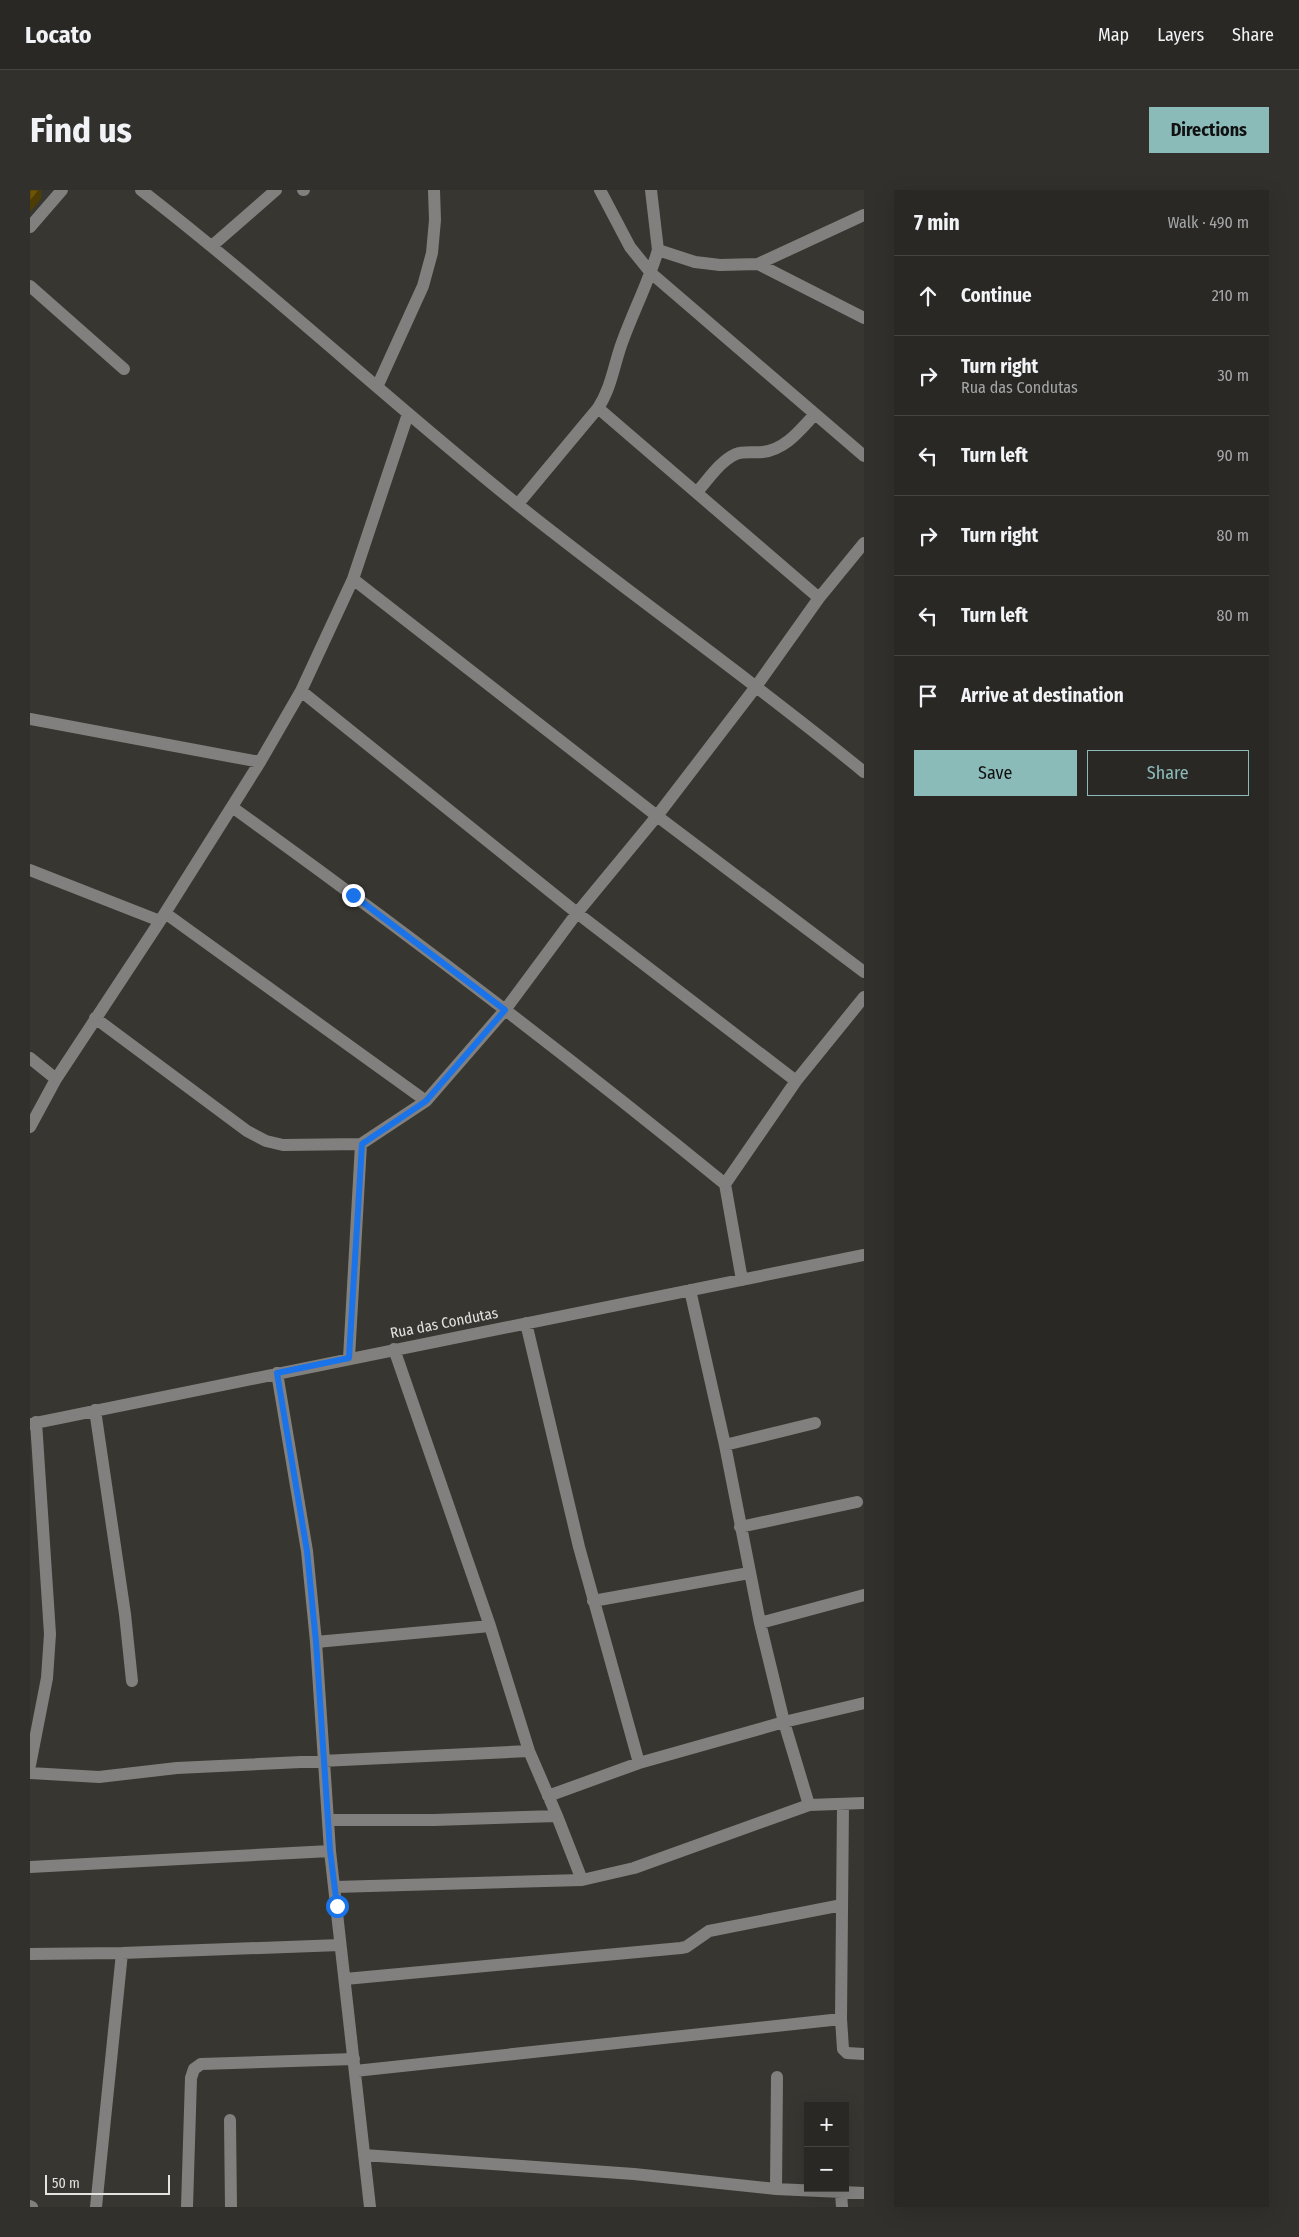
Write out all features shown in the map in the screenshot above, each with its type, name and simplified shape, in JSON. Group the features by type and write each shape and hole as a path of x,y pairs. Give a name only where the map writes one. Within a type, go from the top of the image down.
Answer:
{"street":[{"path":"30,227 62,190"},
{"path":"142,190 212,245 408,414 518,504 864,772"},
{"path":"212,245 276,190"},
{"path":"377,387 423,286 432,253 435,220 434,190"},
{"path":"600,190 630,247 651,273 864,456"},
{"path":"518,504 606,396 621,343 651,273 658,250 651,190"},
{"path":"658,250 695,262 758,264 864,215"},
{"path":"758,264 864,318"},
{"path":"30,286 124,369"},
{"path":"598,408 819,598"},
{"path":"30,1127 56,1079 232,807 301,691 353,579 408,414"},
{"path":"696,492 725,462 737,454 765,452 783,445 796,435 815,414"},
{"path":"95,1018 246,1131 266,1141 283,1145 362,1144 426,1101 505,1010 577,913 657,816 755,688 819,598 864,544"},
{"path":"353,579 657,816 864,972"},
{"path":"301,691 577,913 796,1081"},
{"path":"31,721 260,762"},
{"path":"232,807 353,895 505,1010 644,1117 725,1184 742,1280"},
{"path":"30,870 162,917 426,1101"},
{"path":"725,1184 796,1081 864,997"},
{"path":"30,1058 56,1079"},
{"path":"349,1358 362,1144"},
{"name":"Rua das Condutas","path":"33,1423 864,1255"},
{"path":"690,1290 725,1445 760,1623 784,1722 809,1805"},
{"path":"526,1323 593,1601 639,1763"},
{"path":"394,1349 490,1626 529,1751 582,1880"},
{"path":"277,1373 307,1551 316,1642 330,1850 370,2207"},
{"path":"95,1410 125,1614 132,1681"},
{"path":"30,1765 46,1678 50,1634 33,1423"},
{"path":"725,1445 814,1423"},
{"path":"740,1528 857,1502"},
{"path":"593,1601 749,1573"},
{"path":"760,1623 864,1595"},
{"path":"316,1642 490,1626"},
{"path":"548,1796 639,1763 784,1722 864,1703"},
{"path":"30,1773 99,1777 177,1768 529,1751"},
{"path":"335,1887 582,1880 634,1868 809,1805 864,1803"},
{"path":"843,1804 841,2019 843,2049 847,2053 864,2054"},
{"path":"329,1820 434,1820 557,1816"},
{"path":"30,1867 330,1850"},
{"path":"345,1979 681,1948 686,1947 709,1931 842,1905"},
{"path":"30,1962 30,1954 122,1953 340,1945"},
{"path":"96,2207 122,1953"},
{"path":"187,2207 191,2078 194,2069 202,2064 354,2065 684,2038 841,2019"},
{"path":"776,2189 777,2077"},
{"path":"230,2120 231,2207"},
{"path":"364,2155 634,2174 776,2189 864,2193"},
{"path":"841,2193 842,2207"}],"building":[{"path":"30,190 39,190 30,201"}],"route":[{"path":"337,1906 330,1850 316,1642 307,1551 277,1373 349,1358 362,1144 426,1101 505,1010 353,895"}]}
